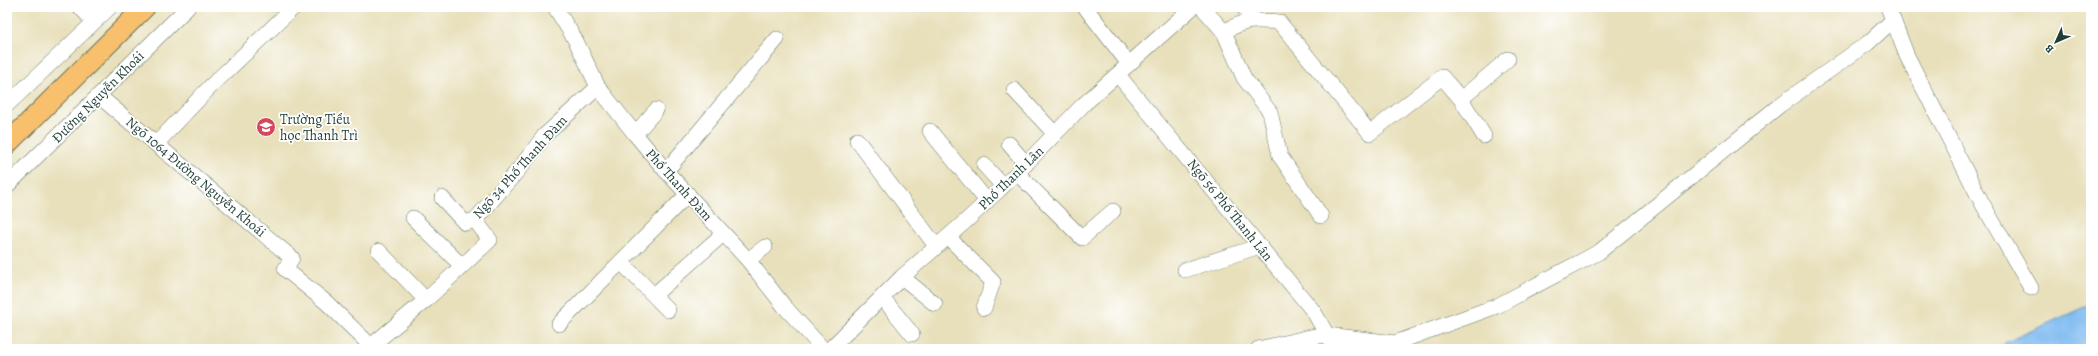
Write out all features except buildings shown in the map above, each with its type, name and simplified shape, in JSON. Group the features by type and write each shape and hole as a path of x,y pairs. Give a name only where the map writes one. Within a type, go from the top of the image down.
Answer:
{"main road":[{"path":"7,144 145,7"}],"street":[{"path":"80,7 94,22"},
{"path":"7,105 110,7"},
{"name":"Đường Nguyễn Khoái","path":"7,186 188,7"},
{"path":"156,144 211,86 294,7"},
{"name":"Phố Thanh Đàm","path":"554,7 576,41 598,86 635,134 666,171 748,260 784,306 823,349"},
{"path":"1085,7 1129,64"},
{"name":"Phố Thanh Lân","path":"830,349 902,277 948,237 1022,168 1083,105 1193,7"},
{"path":"1202,7 1224,32 1244,78 1270,112 1280,156 1322,216"},
{"path":"1243,7 1254,20"},
{"path":"1258,349 1310,337 1327,336 1395,343 1497,306 1599,252 1780,105 1868,43 1890,14 1908,56 1979,196 2031,288"},
{"path":"1224,32 1239,23 1254,20 1279,22 1370,133 1442,77 1461,99 1484,136"},
{"path":"666,171 777,38"},
{"path":"1461,99 1508,59"},
{"name":"Ngõ 56 Phố Thanh Lân","path":"1118,75 1314,312 1327,336 1338,349"},
{"name":"Ngõ 34 Phố Thanh Đàm","path":"442,198 465,223 475,220 520,168 544,136 598,86"},
{"path":"1014,90 1055,134"},
{"name":"Ngõ 1064 Đường Nguyễn Khoái","path":"99,96 292,258 285,269 327,303 372,347"},
{"path":"635,134 656,110"},
{"path":"930,131 986,201"},
{"path":"857,140 936,246"},
{"path":"1009,144 1022,168 1082,238 1113,211"},
{"path":"984,165 1003,186"},
{"path":"559,324 688,194"},
{"path":"413,218 462,266"},
{"path":"372,347 426,300 490,240 475,220"},
{"path":"654,295 723,234"},
{"path":"948,237 993,282 984,308"},
{"path":"1185,270 1260,246"},
{"path":"748,260 766,247"},
{"path":"379,252 426,300"},
{"path":"621,262 668,310"},
{"path":"902,277 934,304"},
{"path":"882,297 912,334"}],"water":[{"path":"2091,304 2091,349 2000,349 2006,342"}],"place":[{"name":"Trường Tiểu học Thanh Trì","path":"266,127"}]}
